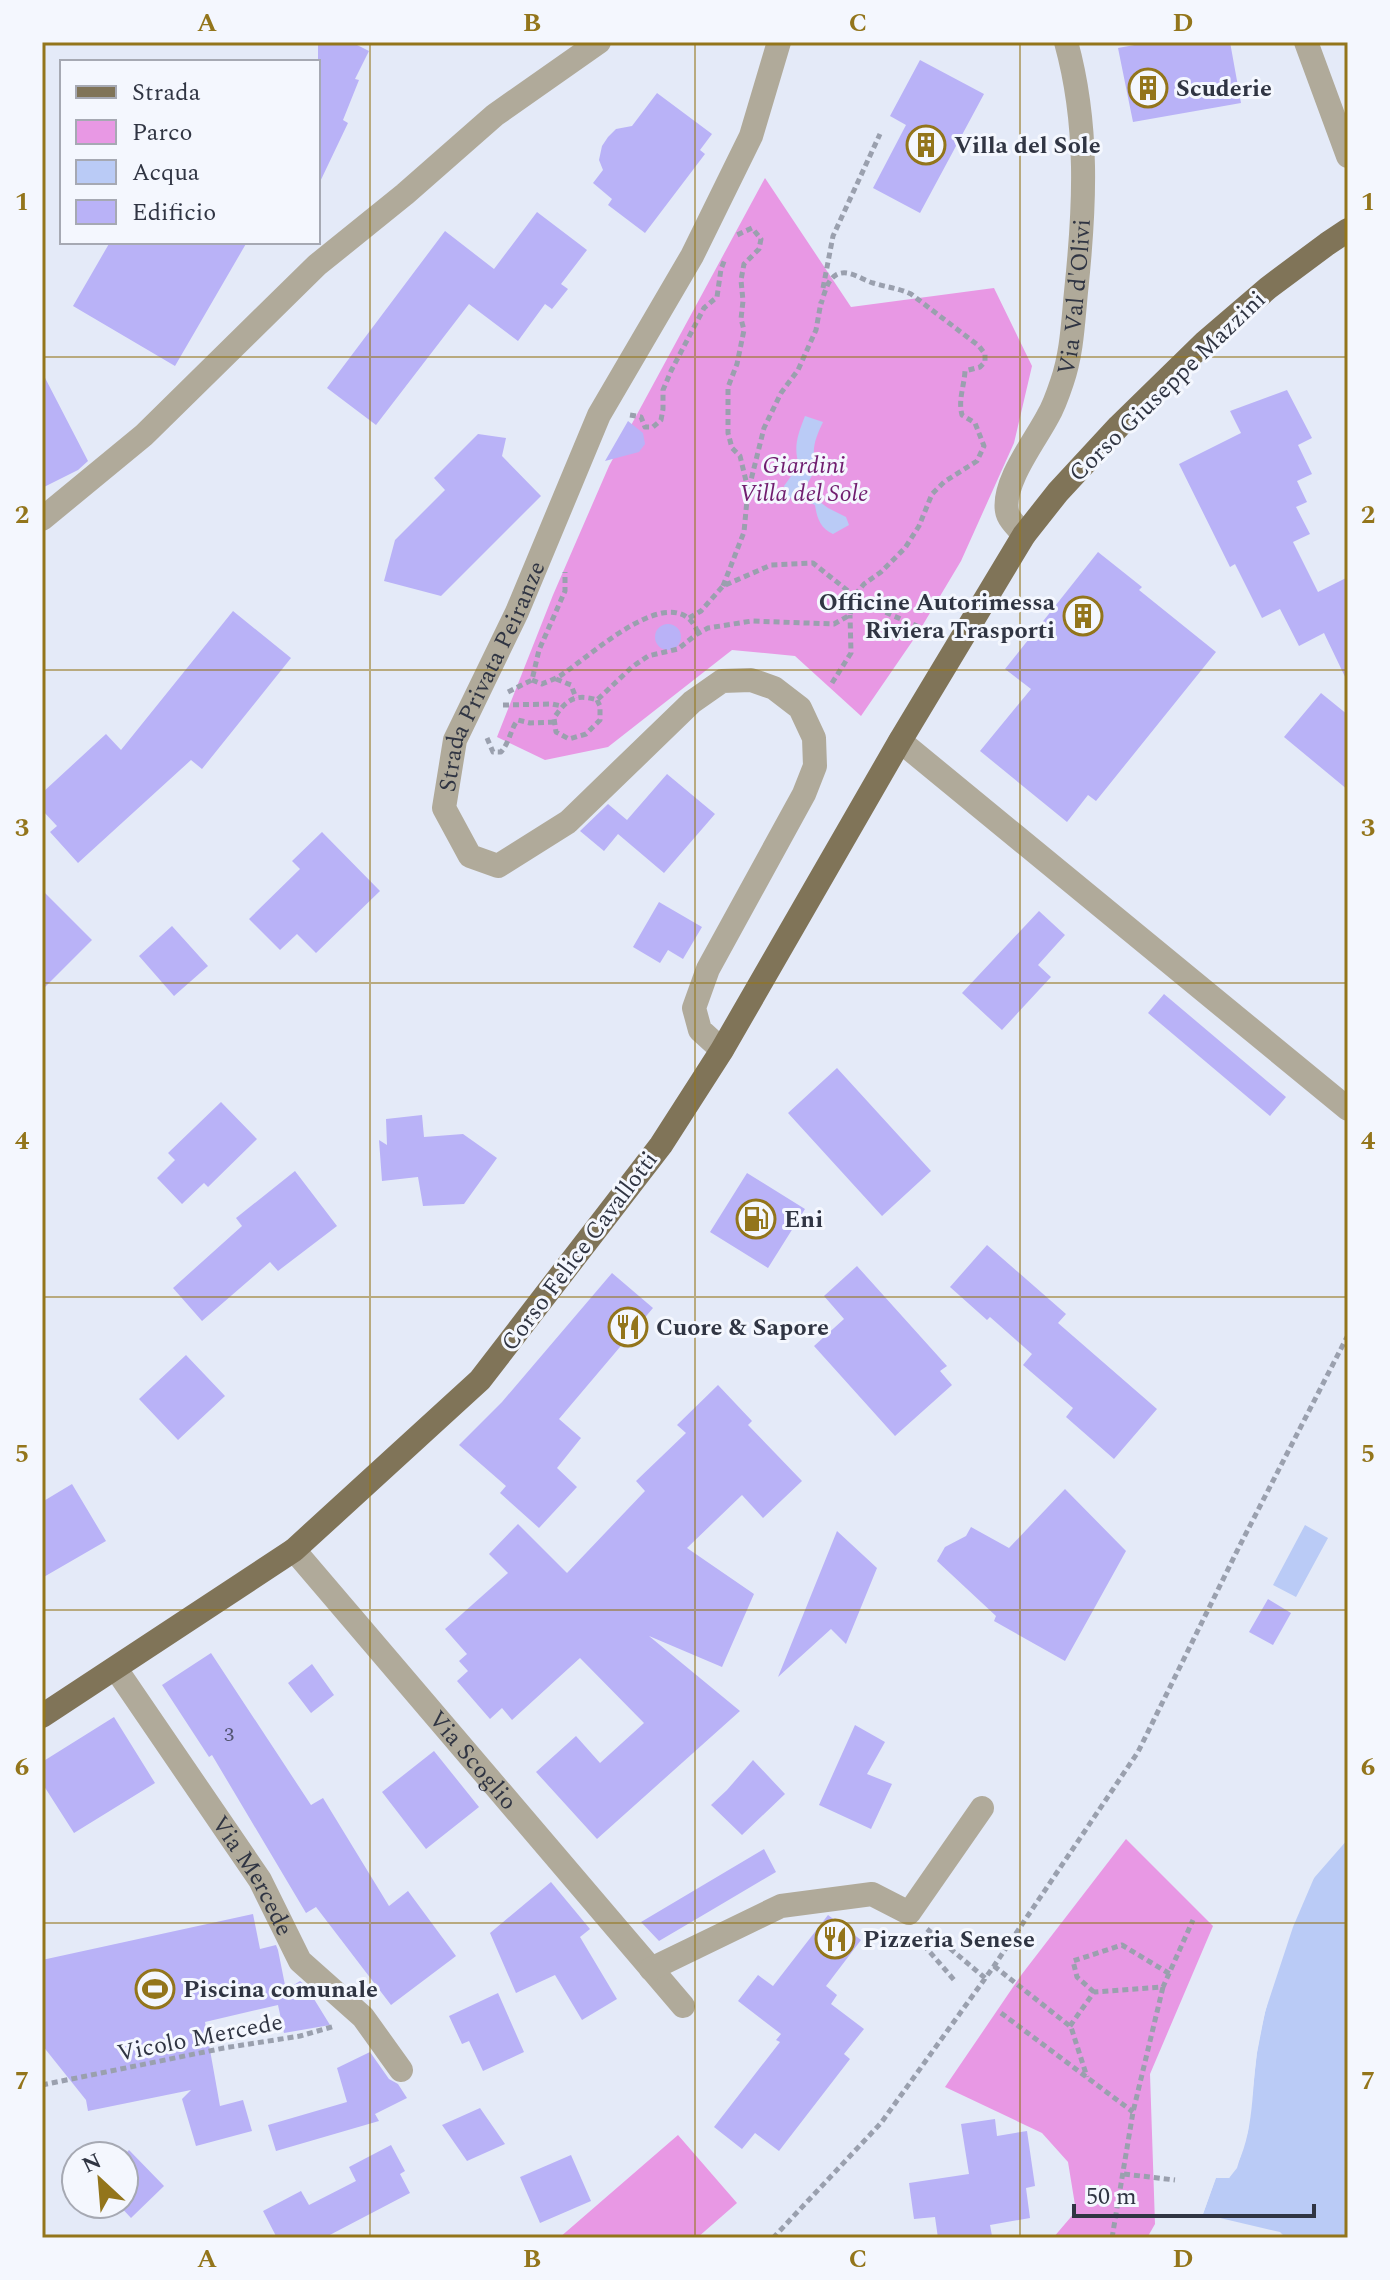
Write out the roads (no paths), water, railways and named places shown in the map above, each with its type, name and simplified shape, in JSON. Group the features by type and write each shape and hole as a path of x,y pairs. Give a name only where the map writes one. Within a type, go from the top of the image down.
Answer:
{"main road":[{"name":"Corso Giuseppe Mazzini","path":"958,644 1024,535 1058,492 1109,437 1205,342 1268,288 1348,230"},
{"name":"Corso Felice Cavallotti","path":"42,1716 294,1550 480,1380 661,1145 722,1050 958,644"}],"street":[{"path":"42,519 144,435 317,265 405,194 495,115 599,42"},
{"name":"Strada Privata Peiranze","path":"722,1050 700,1030 694,1008 708,969 804,794 815,766 814,738 800,708 774,688 751,680 722,681 692,702 568,822 498,866 470,856 444,808 455,740 487,692 599,415 692,256 751,136 779,42"},
{"name":"Via Val d'Olivi","path":"1024,535 1007,514 1006,501 1013,479 1050,414 1063,380 1071,349 1082,236 1084,159 1079,98 1066,42"},
{"path":"1306,42 1348,156"},
{"path":"900,741 1348,1109"},
{"name":"Via Scoglio","path":"294,1550 683,2006"},
{"name":"Via Mercede","path":"116,1669 260,1880 300,1961 363,2017 401,2070"},
{"path":"651,1969 781,1906 872,1894 909,1913 982,1808"}],"water":[{"path":"805,416 823,422 815,444 816,468 804,490 846,517 849,525 833,534 820,522 815,505 801,499 793,500 786,494 784,486 799,465 797,440"},
{"path":"1305,1525 1328,1538 1296,1597 1273,1585"},
{"path":"1348,1839 1348,2238 1286,2238 1280,2232 1203,2214 1216,2177 1229,2178 1244,2149 1261,2032 1278,1965 1294,1920 1315,1876"}],"place":[{"name":"Scuderie","path":"1148,88"},
{"name":"Villa del Sole","path":"926,145"},
{"name":"Officine Autorimessa Riviera Trasporti","path":"1083,616"},
{"name":"Eni","path":"756,1219"},
{"name":"Cuore & Sapore","path":"628,1327"},
{"name":"Pizzeria Senese","path":"835,1939"},
{"name":"Piscina comunale","path":"155,1989"}],"park label":[{"name":"Giardini Villa del Sole","path":"804,479"}]}
